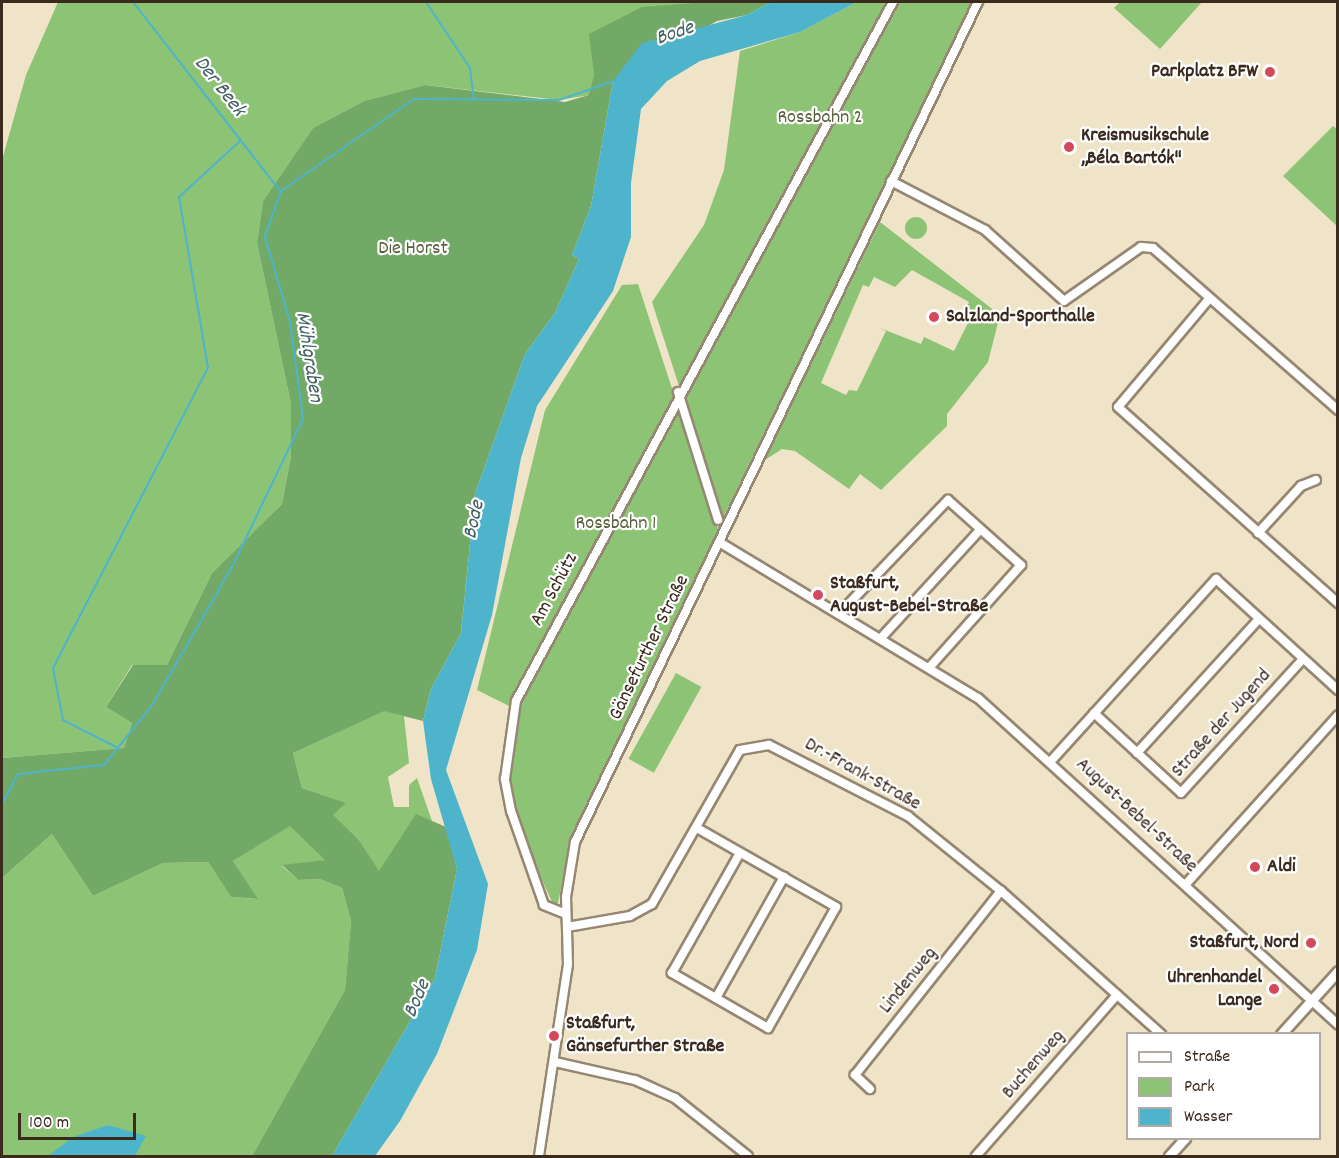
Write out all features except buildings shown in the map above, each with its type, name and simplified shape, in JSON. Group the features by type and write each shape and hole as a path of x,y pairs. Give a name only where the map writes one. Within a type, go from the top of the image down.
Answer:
{"street":[{"name":"Am Schütz","path":"566,914 544,904 526,860 505,778 507,737 516,701 678,392 893,2"},
{"name":"Gänsefurther Straße","path":"539,1156 568,964 566,914 575,842 978,2"},
{"path":"891,181 985,230 1064,301 1147,246 1338,410"},
{"path":"1209,299 1118,407 1338,603"},
{"path":"678,392 718,520"},
{"path":"1258,533 1301,486 1316,480"},
{"path":"839,614 948,501 1021,565 929,668"},
{"path":"881,638 980,530"},
{"name":"August-Bebel-Straße","path":"719,542 978,698 1051,760 1338,1024"},
{"path":"1051,760 1216,579 1338,690"},
{"path":"1137,753 1259,619"},
{"name":"Straße der Jugend","path":"1094,713 1181,793 1303,659"},
{"path":"1186,884 1338,715"},
{"name":"Dr.-Frank-Straße","path":"567,927 644,910 698,828 740,750 769,745 908,816 1001,891 1159,1032"},
{"path":"698,828 836,907 768,1028 672,973 740,853"},
{"path":"716,998 784,878"},
{"name":"Lindenweg","path":"870,1089 855,1075 1001,891"},
{"path":"1283,1032 1338,971"},
{"name":"Buchenweg","path":"976,1156 1118,994"},
{"path":"555,1062 635,1080 675,1098 748,1156"},
{"path":"1169,1156 1183,1140"}],"green space":[{"path":"58,2 709,2 590,34 594,75 590,95 559,100 425,85 364,101 313,128 263,201 257,243 291,404 291,456 282,504 212,573 167,665 132,665 106,707 132,723 124,748 2,758 2,160 26,75"},
{"name":"Die Horst","path":"709,2 771,2 747,15 717,21 613,81 591,206 572,255 579,259 555,313 525,354 475,494 461,633 431,689 423,721 384,711 293,753 302,788 346,803 333,815 359,840 379,871 416,814 446,827 457,869 435,978 332,1156 252,1156 345,990 351,921 342,888 320,879 298,880 282,865 325,860 290,826 233,861 258,899 231,897 208,862 163,863 93,896 52,834 2,878 2,758 124,748 132,723 106,707 133,665 167,665 212,573 282,504 291,456 291,404 257,243 263,201 313,128 364,101 425,85 565,102 589,95 594,75 589,34 642,7"},
{"name":"Rossbahn 2","path":"857,2 973,2 722,520 652,302 704,225 724,170 740,51 800,32"},
{"path":"1120,2 1202,2 1160,49 1114,8"},
{"path":"1333,126 1337,129 1337,226 1283,176"},
{"path":"916,217 924,220 927,228 924,236 916,239 908,236 905,228 908,220"},
{"path":"880,222 1000,315 988,362 947,414 947,426 881,490 860,474 849,489 795,451 782,449 765,460","holes":["912,270 969,302 966,309 973,313 954,351 924,337 921,344 880,328 886,331 857,391 849,390 846,395 821,383 863,285 869,287 874,277 895,287"]},
{"name":"Rossbahn 1","path":"638,284 718,530 573,831 558,903 553,904 525,842 509,781 508,737 515,709 477,690 545,410 622,285"},
{"path":"676,673 701,687 654,773 628,759"},
{"path":"384,710 404,716 409,763 388,777 394,807 409,807 409,785 417,778 432,821 416,815 379,872 359,840 332,815 345,803 302,788 293,753"},
{"path":"290,825 326,860 282,866 298,880 320,879 342,888 351,921 345,990 252,1156 2,1156 2,878 52,834 93,896 163,863 208,862 231,897 257,899 233,861"}],"water":[{"name":"Bode","path":"771,2 857,2 800,32 700,61 667,81 641,109 631,183 631,237 613,291 537,406 521,458 492,615 446,770 488,884 477,950 437,1054 400,1121 375,1156 332,1156 435,978 457,869 431,779 423,721 431,689 461,633 475,494 525,354 555,313 579,259 572,255 591,206 613,81 642,43 747,15"},
{"path":"108,1125 146,1136 135,1156 48,1156 73,1137"}],"waterway":[{"name":"Der Beek","path":"133,2 280,191"},
{"path":"426,2 470,68 474,99"},
{"name":"Mühlgraben","path":"2,804 18,774 104,765 153,704 234,563 303,419 290,322 265,237 281,191 414,99 559,100 614,81"},
{"path":"118,748 63,720 53,668 208,368 179,197 241,140"}],"place":[{"name":"Parkplatz BFW","path":"1270,72"},
{"name":"Kreismusikschule „Béla Bartók\"","path":"1069,147"},
{"name":"Salzland-Sporthalle","path":"934,317"},
{"name":"Staßfurt, August-Bebel-Straße","path":"818,595"},
{"name":"Aldi","path":"1255,867"},
{"name":"Staßfurt, Nord","path":"1311,943"},
{"name":"Uhrenhandel Lange","path":"1274,989"},
{"name":"Staßfurt, Gänsefurther Straße","path":"554,1036"}]}
